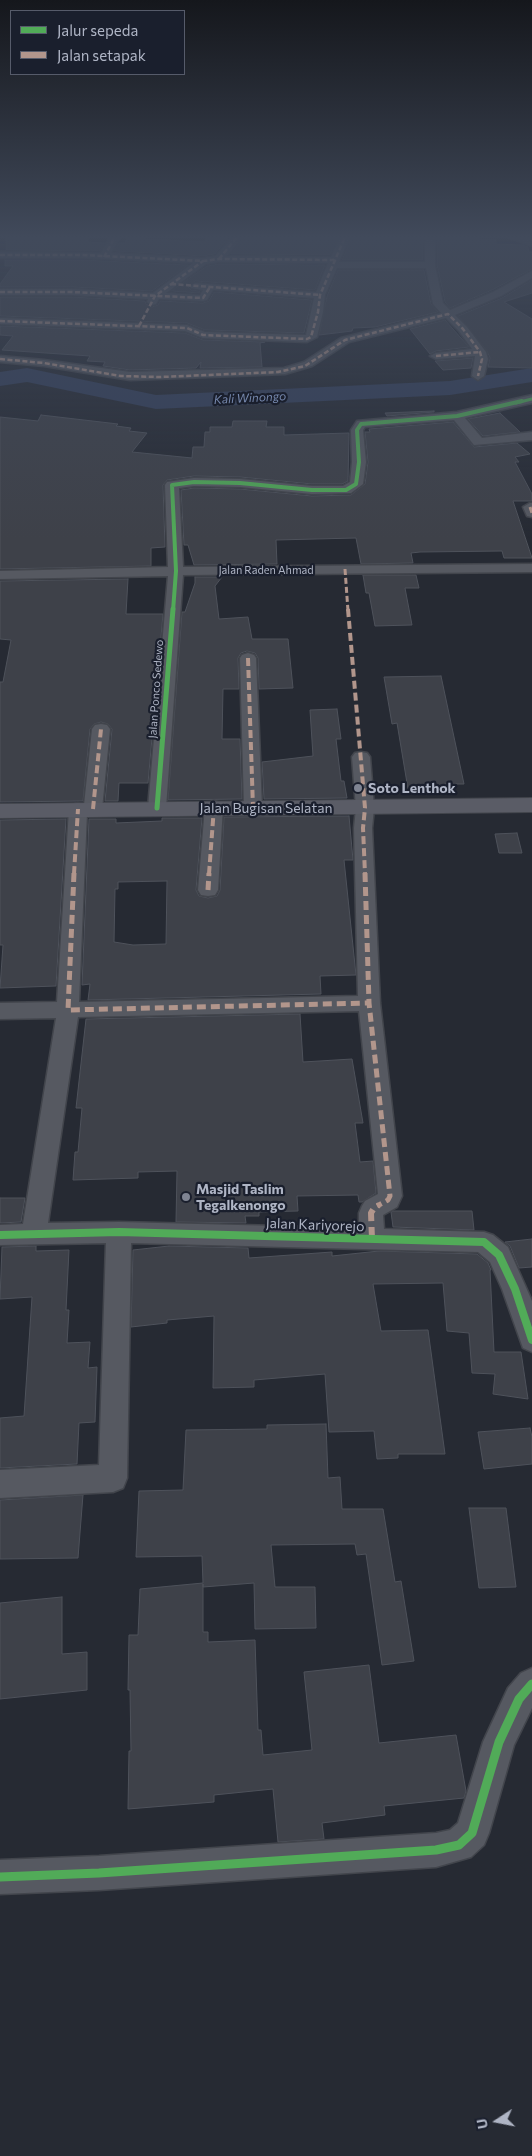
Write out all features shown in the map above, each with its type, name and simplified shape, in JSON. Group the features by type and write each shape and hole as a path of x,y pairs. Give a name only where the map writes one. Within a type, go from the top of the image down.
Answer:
{"street":[{"path":"269,338 309,338"},
{"path":"0,359 44,363 121,376 160,377 278,372 305,366 345,340 354,338"},
{"path":"469,338 480,352 482,359 478,376"},
{"path":"436,356 480,352"},
{"path":"532,399 457,416 479,442 532,436"},
{"name":"Jalan Ponco Sedewo","path":"157,808 176,570 172,485 201,482 268,485 312,490 346,490 356,484 358,462 357,430 360,425 457,416"},
{"name":"Jalan Raden Ahmad","path":"0,575 176,570 532,568"},
{"path":"248,658 253,808"},
{"path":"34,1234 68,1010 69,948 85,809 101,729"},
{"path":"361,757 365,808 363,828 369,1003 390,1196 388,1200 374,1208 371,1214 372,1239"},
{"name":"Jalan Bugisan Selatan","path":"0,811 532,805"},
{"path":"208,890 214,808"},
{"path":"0,1011 369,1003"},
{"path":"0,1484 113,1478 119,1232"},
{"name":"Jalan Kariyorejo","path":"0,1235 119,1232 484,1242 498,1255 511,1281 532,1340"},
{"path":"0,1877 99,1873 426,1850 459,1845 472,1833 499,1742 518,1699 532,1684"}],"building":[{"path":"12,338 197,338 203,340 265,342 260,343 262,367 200,368 201,362 196,368 130,370 103,366 105,362 87,361 90,356 2,350"},
{"path":"417,338 461,338 469,347 436,351 430,354"},
{"path":"476,338 532,338 532,368 488,367 490,358 487,351"},
{"path":"473,358 471,368 443,370 435,361"},
{"path":"434,411 387,416 385,413"},
{"path":"500,413 520,432 483,436 468,419"},
{"path":"41,415 118,424 116,426 131,428 129,431 147,433 132,452 192,458 193,447 204,447 205,432 210,432 210,427 232,427 233,421 267,421 266,427 284,427 284,435 349,433 348,481 342,484 312,484 240,477 194,476 167,480 163,485 165,547 151,548 151,566 0,569 0,417 38,421"},
{"path":"453,422 474,447 517,443 530,454 515,457 519,462 515,462 532,494 532,501 513,501 532,558 504,558 502,551 420,552 411,553 413,563 361,564 356,538 276,540 277,564 194,565 188,545 184,545 181,490 194,488 240,489 312,496 351,495 365,484 368,462 365,432 370,432 369,429"},
{"path":"363,575 416,575 419,588 405,588 412,625 375,626 369,593 366,593"},
{"path":"195,577 222,577 215,586 219,619 248,617 252,639 288,639 293,688 259,689 258,658 255,653 247,651 241,653 238,658 239,689 223,689 222,739 240,739 242,799 168,800 182,612 185,612 195,583"},
{"path":"128,579 126,614 163,614 148,783 119,783 118,801 105,801 112,729 108,724 101,722 94,724 90,729 83,801 0,802 0,682 3,682 11,640 0,639 0,581"},
{"path":"441,676 464,784 445,784 446,789 408,789 397,723 392,724 384,677"},
{"path":"337,709 341,739 336,739 341,781 344,781 347,798 264,799 262,762 313,756 310,710"},
{"path":"349,816 353,860 344,860 356,975 320,976 321,994 88,1000 90,984 82,985 89,819 116,819 116,823 162,821 162,818 202,818 196,890 199,896 208,898 217,896 220,890 224,817","holes":["167,881 166,944 133,945 114,942 115,889 118,889 118,882"]},
{"path":"66,819 56,986 0,988 3,945 0,945 0,820"},
{"path":"517,833 522,853 499,853 495,834"},
{"path":"300,1014 303,1062 352,1059 363,1123 355,1123 360,1162 373,1161 376,1193 362,1202 359,1202 358,1195 297,1196 298,1211 259,1212 259,1216 245,1216 246,1223 176,1222 177,1171 138,1172 138,1178 73,1180 82,1108 76,1108 86,1019"},
{"path":"0,1198 25,1198 21,1222 0,1223"},
{"path":"472,1211 474,1230 393,1227 391,1212"},
{"path":"532,1239 532,1267 519,1268 510,1246 505,1242"},
{"path":"36,1246 36,1251 69,1250 66,1310 69,1310 67,1343 90,1342 88,1368 97,1367 95,1422 79,1423 77,1464 0,1468 0,1418 24,1416 32,1297 0,1299 2,1247"},
{"path":"169,1246 248,1248 249,1258 332,1252 332,1256 379,1251 477,1254 488,1263 491,1270 494,1352 521,1352 528,1399 493,1394 495,1374 472,1373 469,1333 447,1331 443,1283 373,1284 381,1331 428,1330 445,1454 398,1454 398,1458 377,1459 374,1431 329,1432 325,1374 254,1380 254,1387 213,1388 214,1316 167,1320 167,1323 131,1327 133,1250"},
{"path":"326,1424 328,1478 340,1477 342,1509 383,1509 395,1582 401,1581 414,1661 382,1665 366,1554 357,1555 355,1544 271,1545 275,1587 315,1587 316,1628 255,1629 254,1583 203,1587 203,1632 208,1632 208,1642 255,1640 258,1730 261,1730 263,1755 312,1750 304,1672 369,1665 379,1743 456,1735 466,1791 464,1798 384,1806 385,1815 322,1823 324,1839 278,1842 273,1789 214,1795 214,1802 128,1809 129,1751 131,1751 130,1690 128,1690 129,1635 138,1635 140,1589 203,1583 202,1556 136,1557 139,1491 183,1490 186,1430 267,1429 267,1425"},
{"path":"530,1428 532,1464 484,1469 478,1432"},
{"path":"83,1495 78,1558 0,1559 0,1500"},
{"path":"469,1508 506,1508 516,1587 479,1588"},
{"path":"62,1597 62,1654 87,1652 87,1690 0,1699 0,1603"}],"waterway":[{"name":"Kali Winongo","path":"0,379 27,375 156,402 450,388 532,375"}],"marked path":[{"path":"271,338 310,338"},
{"path":"0,359 44,363 121,376 160,377 278,372 305,366 345,340 354,338"},
{"path":"469,338 480,352 482,359 478,376"},
{"path":"436,356 480,352"},
{"path":"530,507 532,513"},
{"path":"345,569 365,808 363,828 369,1003 390,1196 388,1200 374,1208 371,1213 372,1239"},
{"path":"248,658 253,808"},
{"path":"93,809 101,729"},
{"path":"208,890 214,807"},
{"path":"78,809 69,958 68,1010 369,1003"}],"cycle path":[{"path":"157,808 176,571 172,485 194,482 240,483 312,490 346,490 356,484 359,462 357,430 361,424 457,416 532,399"},
{"path":"0,1235 119,1232 484,1242 499,1255 515,1289 532,1340"},
{"path":"0,1877 99,1873 436,1850 459,1845 472,1833 499,1742 519,1699 532,1684"}],"place":[{"name":"Soto Lenthok","path":"358,788"},
{"name":"Masjid Taslim Tegalkenongo","path":"186,1197"}]}
